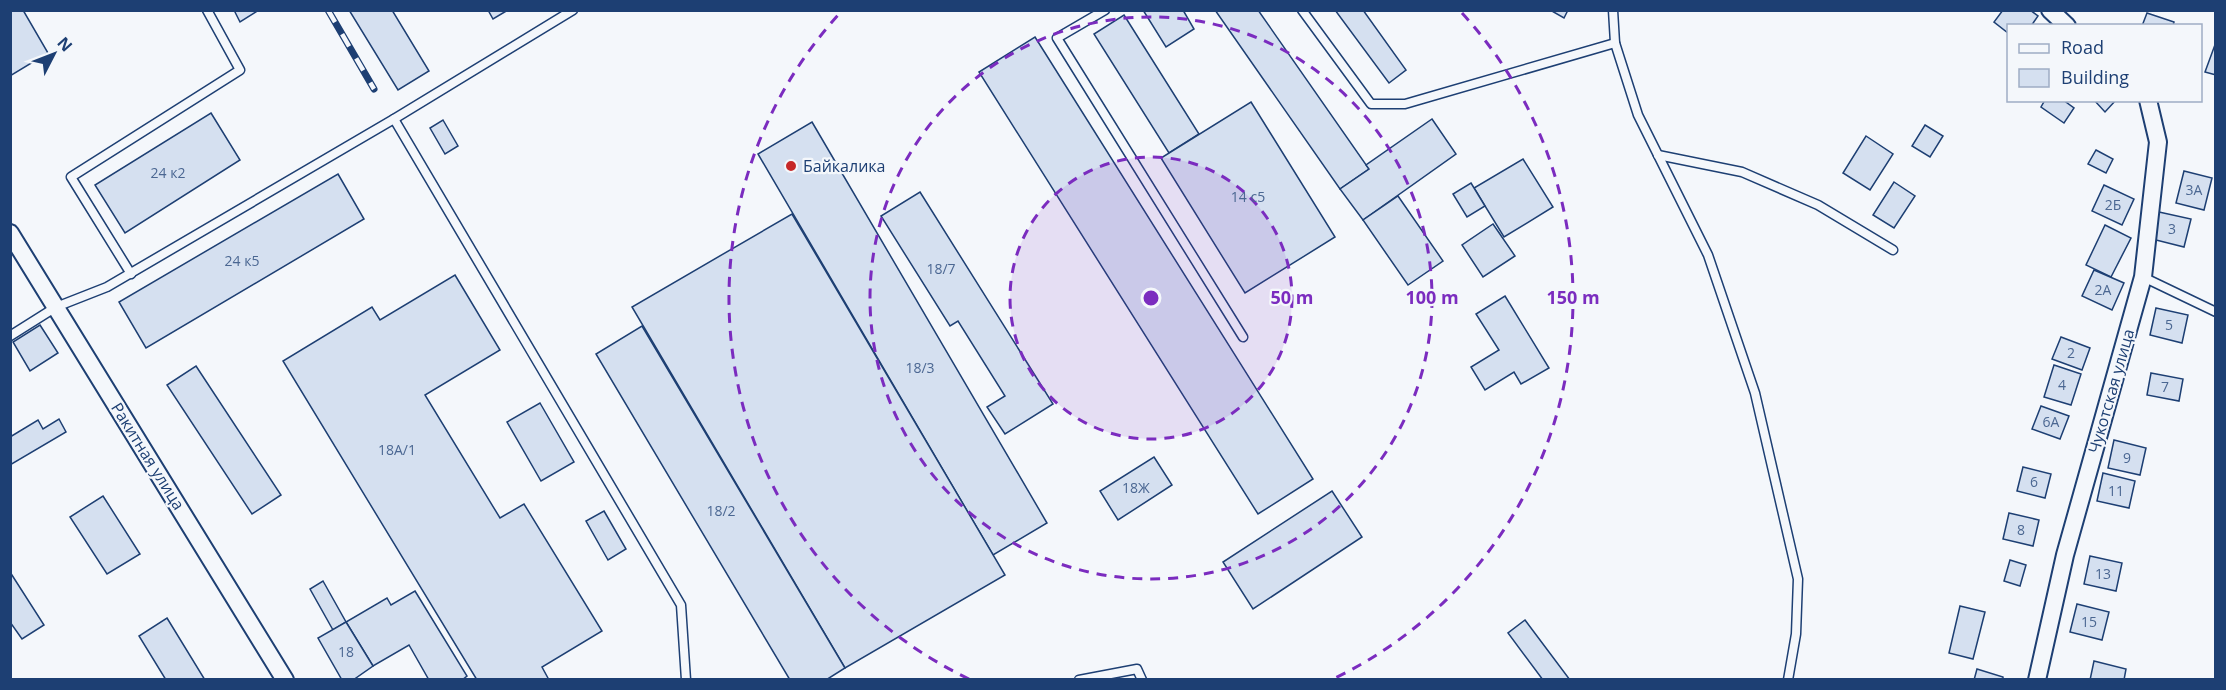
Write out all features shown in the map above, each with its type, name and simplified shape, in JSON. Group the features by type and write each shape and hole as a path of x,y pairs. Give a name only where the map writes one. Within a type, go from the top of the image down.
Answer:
{"street":[{"path":"2050,10 2065,24"},
{"name":"Чукотская улица","path":"2037,680 2065,555 2143,277 2158,142 2148,102"},
{"name":"Ракитная улица","path":"10,233 285,680"}],"lane":[{"path":"130,274 71,177 240,70 207,10"},
{"path":"10,336 56,307 107,287 130,274 394,119 573,10"},
{"path":"1105,10 1057,38 1243,337"},
{"path":"1302,10 1371,104 1405,104 1615,43"},
{"path":"1613,10 1615,43 1638,115 1708,255 1755,393 1798,579 1796,634 1788,680"},
{"path":"394,119 681,604 686,680"},
{"path":"1658,155 1742,172 1818,205 1893,250"},
{"path":"2143,277 2216,312"},
{"path":"1079,680 1137,669 1142,680"}],"building":[{"path":"10,10 23,10 48,53 10,76"},
{"path":"234,10 259,10 240,22"},
{"path":"349,10 392,10 429,71 398,90"},
{"path":"488,10 508,10 493,19"},
{"path":"1143,10 1183,10 1194,29 1166,47"},
{"path":"1215,10 1258,10 1369,169 1340,189"},
{"path":"1335,10 1363,10 1406,70 1389,83"},
{"path":"1550,10 1568,10 1564,18"},
{"path":"2003,10 2030,10 2038,16 2032,24 2007,24 2007,32 1994,22"},
{"path":"2147,13 2174,22 2174,24 2143,24"},
{"path":"1124,15 1199,134 1169,153 1094,34"},
{"path":"1035,37 1313,479 1258,514 979,72"},
{"path":"2216,42 2216,75 2205,72"},
{"path":"1251,102 1335,237 1245,293 1161,158"},
{"path":"2044,102 2066,102 2074,108 2064,123 2041,107"},
{"path":"2096,102 2114,102 2105,112"},
{"path":"211,113 240,160 125,233 95,185"},
{"path":"1432,119 1456,154 1363,220 1340,189 1369,169 1366,165"},
{"path":"443,120 458,146 445,154 430,128"},
{"path":"812,122 1047,523 993,555 758,154"},
{"path":"1925,125 1943,136 1930,157 1912,146"},
{"path":"1866,136 1893,154 1870,190 1843,173"},
{"path":"2096,150 2113,159 2106,173 2088,164"},
{"path":"1523,159 1553,207 1504,237 1474,188"},
{"path":"2184,171 2212,178 2204,210 2176,203"},
{"path":"338,174 364,219 146,348 119,302"},
{"path":"1894,182 1915,196 1894,228 1873,215"},
{"path":"1471,183 1485,206 1467,217 1453,194"},
{"path":"2104,185 2134,199 2122,225 2092,211"},
{"path":"920,192 1053,404 1005,434 987,407 1005,396 958,321 950,326 881,216"},
{"path":"1398,196 1443,261 1408,285 1363,220"},
{"path":"2159,212 2191,219 2184,247 2152,239"},
{"path":"792,214 1005,575 845,668 632,307"},
{"path":"1493,224 1515,256 1483,277 1462,245"},
{"path":"2105,225 2131,238 2111,277 2086,265"},
{"path":"2094,270 2124,283 2112,310 2082,296"},
{"path":"455,275 500,350 425,395 500,518 524,504 602,631 542,667 549,680 477,680 283,361 372,307 380,320"},
{"path":"1505,296 1549,368 1521,384 1514,372 1485,390 1471,367 1499,350 1476,314"},
{"path":"2156,308 2188,315 2182,343 2150,335"},
{"path":"40,325 58,353 30,371 13,342"},
{"path":"642,326 845,668 826,680 790,680 596,354"},
{"path":"2061,337 2090,348 2082,370 2052,359"},
{"path":"2054,365 2081,374 2071,405 2044,397"},
{"path":"196,366 281,495 252,514 167,385"},
{"path":"2151,373 2183,379 2179,401 2147,395"},
{"path":"540,403 574,462 541,481 507,422"},
{"path":"2041,406 2069,416 2060,439 2032,429"},
{"path":"59,419 66,432 10,465 10,437 38,420 43,429"},
{"path":"2114,440 2146,448 2140,475 2108,468"},
{"path":"1154,457 1172,485 1118,520 1100,491"},
{"path":"2023,467 2051,474 2045,498 2017,491"},
{"path":"2103,473 2135,481 2129,508 2097,501"},
{"path":"1332,491 1362,537 1253,609 1223,562"},
{"path":"103,496 140,554 107,574 70,517"},
{"path":"604,511 626,549 608,560 586,521"},
{"path":"2009,513 2039,520 2033,546 2003,539"},
{"path":"2090,556 2122,563 2116,591 2084,584"},
{"path":"2010,560 2026,565 2020,586 2004,581"},
{"path":"10,572 44,625 22,639 10,622"},
{"path":"323,581 346,622 333,630 310,589"},
{"path":"415,591 467,676 462,680 429,680 409,645 373,666 346,622 387,598 391,605"},
{"path":"2077,604 2109,612 2102,640 2070,632"},
{"path":"1960,606 1985,612 1973,659 1949,653"},
{"path":"167,618 205,680 166,680 139,636"},
{"path":"1525,620 1570,680 1543,680 1508,633"},
{"path":"346,622 373,666 353,680 342,680 318,638"},
{"path":"2094,661 2126,669 2124,680 2090,680"},
{"path":"1977,669 2003,677 2003,680 1974,680"}],"railway":[{"path":"328,10 374,89"}],"place":[{"name":"Байкалика","path":"791,166"}]}
